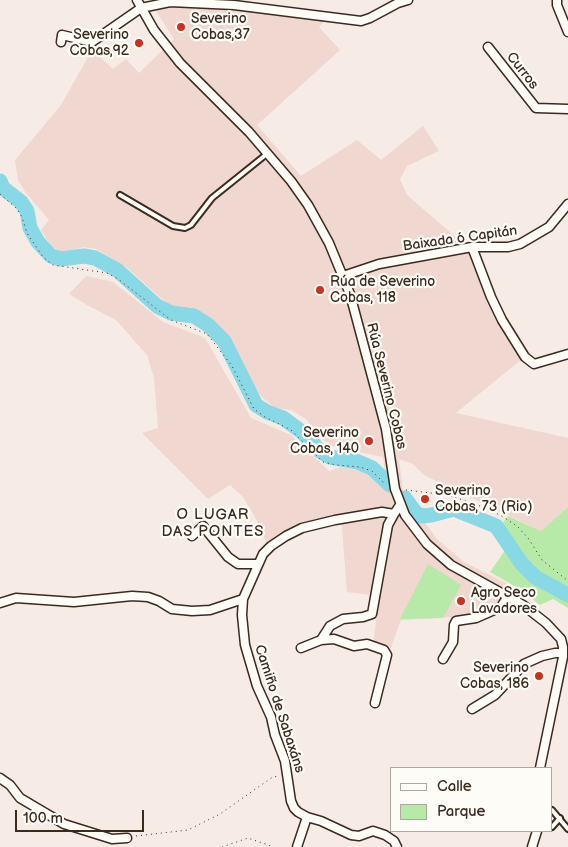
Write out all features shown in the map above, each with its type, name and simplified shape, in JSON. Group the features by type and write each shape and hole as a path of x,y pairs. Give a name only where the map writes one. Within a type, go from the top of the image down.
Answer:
{"street":[{"name":"Rúa Severino Cobas","path":"137,0 154,30 180,63 249,132 291,181 308,204 329,243 350,294 382,412 395,489 400,505 416,530 439,555 465,574 508,596 536,614 561,639 563,653"},
{"path":"61,42 62,35 92,42 141,8 170,2 234,5 361,21 408,0"},
{"path":"557,0 557,5 568,32"},
{"name":"Curros","path":"488,47 536,108 568,109"},
{"name":"Baixada ó Capitán","path":"343,276 379,264 472,247 508,247 525,242 549,227 568,204"},
{"path":"472,247 502,320 526,358 534,364 568,354"},
{"path":"320,640 330,626 343,619 372,614 388,524 400,505"},
{"name":"Camiño de Sabaxáns","path":"307,817 294,808 291,801 289,778 271,717 257,686 245,645 242,615 243,599 263,554 286,536 302,528 355,516 382,512 394,514"},
{"path":"192,536 204,526 228,557 238,564 257,564"},
{"path":"0,602 16,598 74,602 132,596 148,597 172,609 192,611 210,610 243,599"},
{"path":"443,659 453,642 454,625 456,622 476,618 501,607 508,596"},
{"path":"301,648 320,640 334,639 354,646 367,644 384,650 387,656 375,703"},
{"path":"472,709 495,695 524,664 542,656 563,653 540,767"},
{"path":"0,778 10,785 20,798 64,824 112,839 128,838"},
{"path":"297,847 307,817 321,821 351,835 359,836 373,831 385,835 394,841 397,847"},
{"path":"532,847 537,832"}],"lane":[{"path":"120,195 173,226 185,228 191,225 212,198 268,153"},
{"path":"553,811 568,829"},
{"path":"553,826 560,818"}],"path":[{"path":"0,194 16,208 22,217 28,233 43,257 52,265 107,273 118,279 171,320 208,334 232,366 254,409 290,430 322,462 360,467 372,471 389,489"},
{"path":"401,490 446,495 473,503 500,515 517,526 528,538 542,560 568,581"},
{"path":"128,838 188,830 220,814 274,777 284,776 289,778"},
{"path":"222,847 248,838 274,847"}],"shaded area":[{"path":"173,4 225,6 326,19 319,27 340,50 257,125 301,176 357,140 381,160 423,126 439,151 407,166 400,179 407,195 473,252 523,358 456,413 568,438 568,507 541,531 424,475 413,464 399,459 403,492 409,508 420,516 437,539 464,562 510,585 499,606 474,616 401,620 389,652 373,647 379,596 347,592 341,515 298,523 266,542 254,515 243,497 230,485 208,499 142,433 158,428 154,378 147,355 116,320 69,294 86,276 113,282 163,322 205,338 251,418 291,435 329,471 341,467 371,473 388,490 383,457 332,446 322,439 306,419 291,410 275,408 262,397 248,379 236,351 220,327 203,313 169,305 126,267 96,249 84,247 62,253 51,246 41,230 49,220 26,193 18,180 15,160 61,105 92,50 113,69 126,59 139,73 174,39 154,8"}],"green space":[{"path":"568,507 568,608 553,599 540,605 516,587 490,572 506,549 494,534 508,516 541,531"},
{"path":"428,564 461,585 443,618 400,619"}],"waterway":[{"path":"0,181 3,188 21,202 27,211 30,228 38,242 51,256 61,259 84,256 95,258 117,270 157,306 171,313 194,316 208,325 224,341 256,405 267,412 283,418 302,432 320,451 330,457 358,462 372,468 390,485"},
{"path":"405,498 415,512 421,516 454,509 496,526 522,564 535,577 568,595"}],"place":[{"name":"Severino Cobas,37","path":"181,27"},
{"name":"Severino Cobas,92","path":"139,43"},
{"name":"Rúa de Severino Cobas, 118","path":"320,290"},
{"name":"Severino Cobas, 140","path":"369,441"},
{"name":"Severino Cobas, 73 (Rio)","path":"425,499"},
{"name":"Agro Seco Lavadores","path":"461,601"},
{"name":"Severino Cobas, 186","path":"539,676"}],"district":[{"name":"O LUGAR DAS PONTES","path":"213,524"}]}
